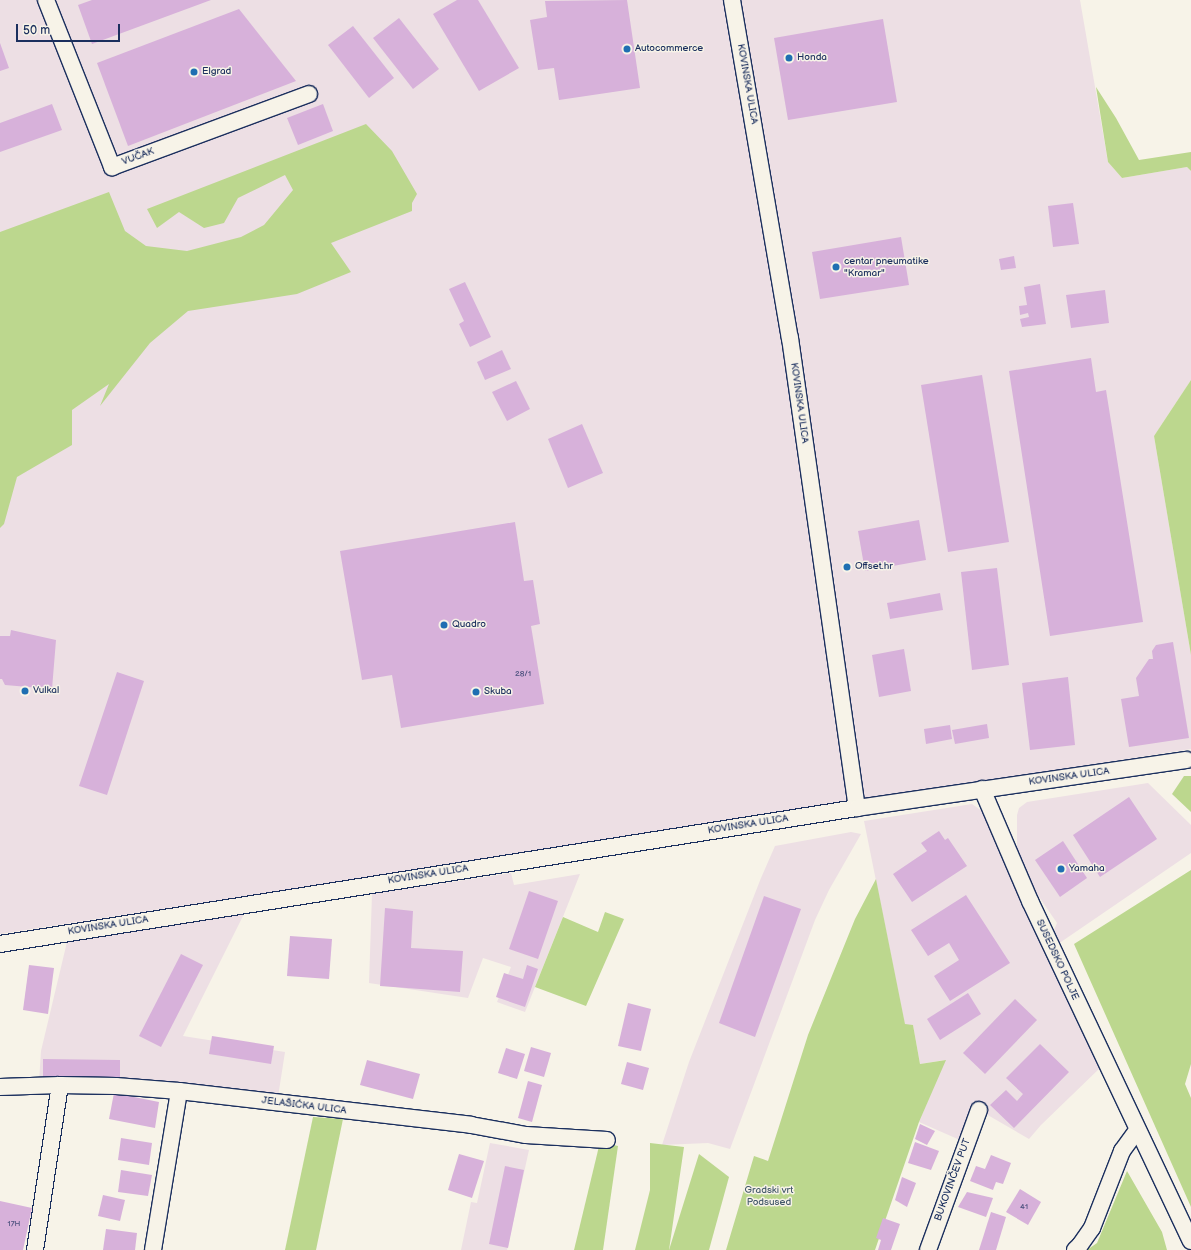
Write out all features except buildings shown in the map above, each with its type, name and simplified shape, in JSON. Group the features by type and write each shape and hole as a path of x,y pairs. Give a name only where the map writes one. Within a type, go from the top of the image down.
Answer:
{"street":[{"name":"VUČAK","path":"46,0 112,167 310,94"},
{"name":"KOVINSKA ULICA","path":"732,0 790,338 856,808"},
{"name":"KOVINSKA ULICA","path":"0,944 856,808 1187,760"},
{"name":"SUSEDSKO POLJE","path":"982,789 1030,901 1137,1130 1191,1241"},
{"path":"35,1250 60,1085"},
{"name":"JELAŠIĆKA ULICA","path":"0,1087 60,1085 116,1086 179,1091 471,1125 526,1135 607,1140"},
{"path":"153,1250 179,1091"},
{"name":"BUKOVINČEV PUT","path":"928,1250 979,1110"},
{"path":"1075,1250 1092,1228 1122,1151 1137,1130"}],"shaded area":[{"path":"0,0 1080,0 1108,162 1122,178 1187,167 1191,171 1191,380 1154,436 1191,655 1191,749 0,934"},
{"path":"1148,783 1191,825 1191,853 1058,944 1054,930 1057,923 1033,888 1017,852 1017,815 1019,808 1027,802"},
{"path":"972,804 982,811 1101,1067 1041,1125 1029,1139 979,1110 969,1144 919,1122 945,1060 920,1064 913,1025 905,1025 864,821"},
{"path":"851,832 861,834 829,890 815,920 730,1149 708,1143 662,1145 689,1062 775,846"},
{"path":"511,873 514,885 580,874 525,1012 497,1002 511,967 483,958 468,998 369,983 372,894"},
{"path":"244,914 183,1036 285,1052 278,1097 39,1082 41,1051 67,942"},
{"path":"490,1143 529,1150 507,1250 461,1250 471,1202 477,1203"}],"green space":[{"path":"1096,87 1116,118 1139,160 1191,152 1191,171 1187,167 1122,178 1108,162"},
{"path":"366,124 392,151 417,194 412,203 412,211 331,243 351,272 297,294 188,311 150,343 100,406 109,384 72,410 72,445 17,477 4,524 0,528 0,232 109,192 125,231 146,246 187,251 241,237 264,225 293,190 285,175 238,198 224,223 204,228 179,212 157,228 147,209"},
{"path":"1191,380 1191,655 1154,436"},
{"path":"1184,776 1191,776 1191,812 1172,794"},
{"path":"1191,870 1191,1064 1185,1084 1191,1098 1191,1207 1074,944"},
{"name":"Gradski vrt Podsused","path":"876,879 905,1024 913,1025 920,1064 946,1060 919,1122 875,1250 726,1250 754,1156 768,1161 808,1035 855,919"},
{"path":"605,912 624,919 586,1006 535,987 563,917 598,932"},
{"path":"313,1117 343,1119 316,1250 285,1250"},
{"path":"600,1142 618,1146 603,1250 574,1250"},
{"path":"650,1143 684,1147 669,1250 635,1250 650,1190"},
{"path":"699,1154 729,1177 709,1250 669,1250"},
{"path":"1127,1171 1162,1232 1167,1250 1087,1250 1097,1243"}],"place":[{"name":"Autocommerce","path":"627,49"},
{"name":"Honda","path":"789,58"},
{"name":"Elgrad","path":"194,72"},
{"name":"centar pneumatike \"Kramar\"","path":"836,267"},
{"name":"Offset.hr","path":"847,567"},
{"name":"Quadro","path":"444,625"},
{"name":"Vulkal","path":"25,691"},
{"name":"Skuba","path":"476,692"},
{"name":"Yamaha","path":"1061,869"}]}
